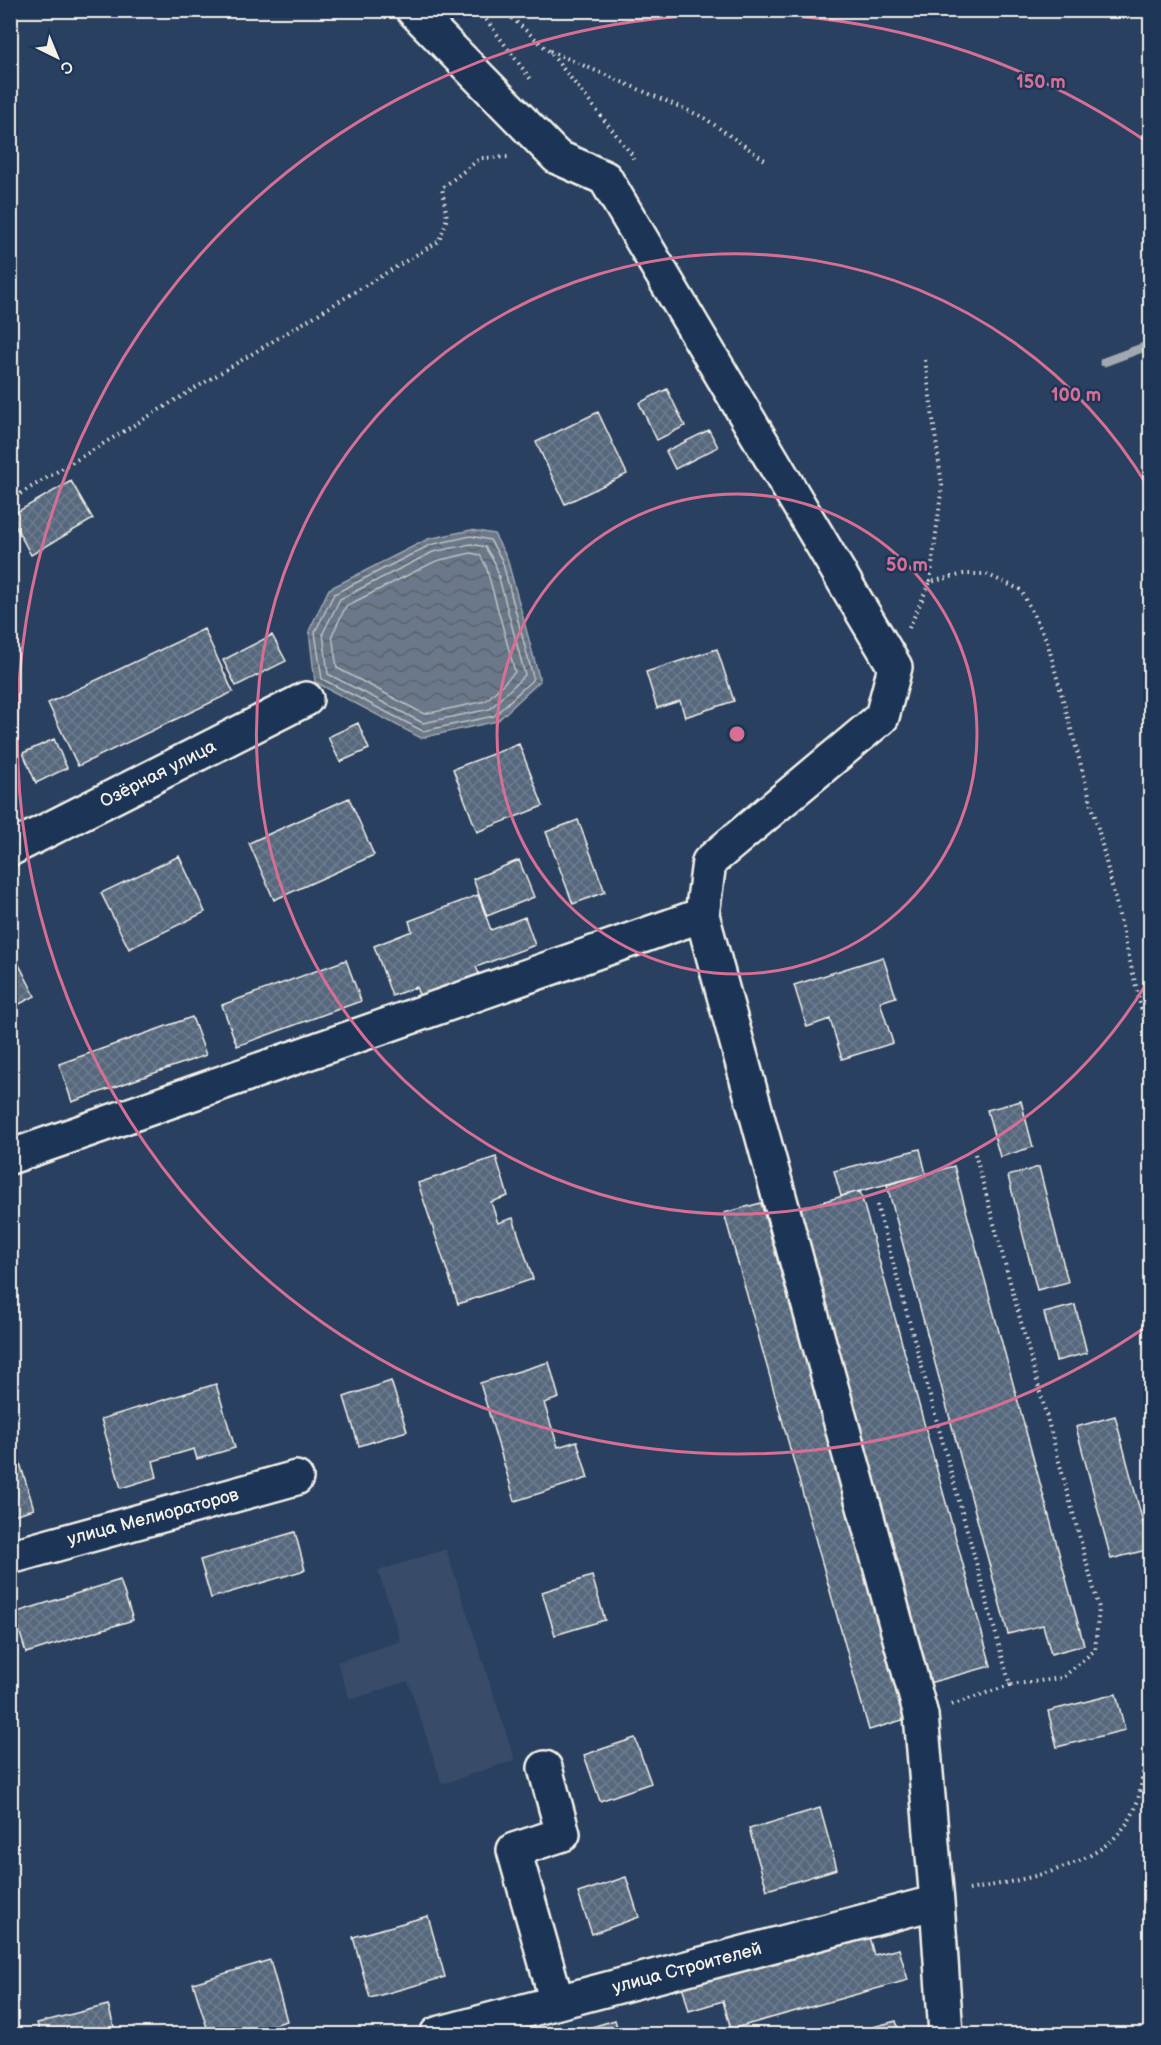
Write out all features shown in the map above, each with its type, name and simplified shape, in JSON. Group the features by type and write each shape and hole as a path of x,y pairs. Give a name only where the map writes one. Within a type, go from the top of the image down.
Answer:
{"street":[{"path":"413,10 556,157 605,178 895,667 882,717 709,862 702,915 921,1716 946,2034"},
{"name":"Озёрная улица","path":"10,849 306,699"},
{"path":"10,1157 702,915"},
{"name":"улица Мелиораторов","path":"10,1557 296,1478"},
{"path":"545,1768 563,1834 514,1850 557,2002"},
{"name":"улица Строителей","path":"437,2034 937,1902"}],"path":[{"path":"503,10 549,51 633,156 633,168"},
{"path":"549,51 703,117 765,160"},
{"path":"10,500 439,241 447,218 442,188 481,158 556,157"},
{"path":"895,667 912,620 930,582 942,485 926,360"},
{"path":"930,582 964,574 986,574 1021,590 1047,641 1097,824 1145,1024 1150,1060"},
{"path":"921,1716 1010,1685 1062,1678 1095,1650 1099,1608 975,1154"},
{"path":"877,1205 1010,1685"},
{"path":"937,1902 965,1891 1026,1878 1081,1861 1111,1842 1134,1811 1150,1744"}],"shaded area":[{"path":"446,1549 515,1760 442,1784 408,1681 350,1700 337,1662 401,1641 378,1571"}],"water":[{"path":"471,530 494,534 507,558 540,681 497,721 421,738 315,682 309,631 329,589 428,539"}],"building":[{"path":"667,389 685,426 657,440 639,403"},
{"path":"598,412 627,474 565,504 536,442"},
{"path":"709,430 718,447 675,469 666,451"},
{"path":"71,481 93,519 31,555 10,516"},
{"path":"204,629 233,692 78,766 48,703"},
{"path":"272,635 286,661 236,686 223,660"},
{"path":"717,649 734,701 685,717 680,701 657,708 646,672"},
{"path":"358,723 369,749 340,762 328,737"},
{"path":"54,739 67,768 36,783 23,753"},
{"path":"519,744 543,806 477,832 453,769"},
{"path":"349,798 374,855 274,900 249,843"},
{"path":"578,820 605,892 573,904 546,832"},
{"path":"179,856 205,912 129,949 101,893"},
{"path":"519,860 534,897 487,916 473,879"},
{"path":"478,895 491,930 525,917 535,945 476,967 481,978 421,1000 416,987 392,996 374,946 412,931 409,921"},
{"path":"10,947 35,996 10,1009"},
{"path":"883,957 896,997 880,1002 893,1043 842,1059 830,1019 807,1027 794,985"},
{"path":"346,960 361,1001 237,1046 222,1005"},
{"path":"192,1017 206,1055 72,1102 59,1064"},
{"path":"1021,1101 1033,1147 1000,1157 987,1110"},
{"path":"920,1149 926,1174 841,1196 834,1171"},
{"path":"496,1157 508,1196 491,1202 498,1223 513,1218 533,1279 458,1304 418,1183"},
{"path":"954,1166 1084,1645 1051,1654 1043,1625 1008,1634 887,1185"},
{"path":"1039,1167 1068,1282 1037,1290 1008,1176"},
{"path":"860,1191 991,1666 925,1684 794,1210"},
{"path":"761,1203 909,1718 869,1730 724,1213"},
{"path":"1075,1305 1087,1353 1056,1361 1044,1313"},
{"path":"549,1362 559,1398 544,1403 558,1447 577,1441 588,1478 515,1501 480,1383"},
{"path":"391,1381 407,1431 359,1446 344,1397"},
{"path":"216,1384 235,1448 197,1459 194,1449 153,1461 157,1477 121,1488 101,1419"},
{"path":"1115,1416 1150,1549 1111,1559 1076,1427"},
{"path":"13,1440 34,1509 10,1516 10,1441"},
{"path":"295,1532 305,1570 211,1598 200,1560"},
{"path":"592,1576 605,1620 555,1635 542,1592"},
{"path":"120,1580 133,1620 26,1653 14,1613"},
{"path":"1116,1694 1125,1730 1057,1747 1048,1711"},
{"path":"635,1738 651,1783 600,1801 584,1755"},
{"path":"820,1808 837,1869 767,1890 749,1829"},
{"path":"626,1877 639,1917 592,1934 578,1893"},
{"path":"428,1916 445,1977 370,1998 353,1937"},
{"path":"866,1926 874,1955 899,1949 908,1980 731,2029 723,2001 689,2011 680,1978"},
{"path":"270,1960 287,2021 242,2034 209,2034 193,1983"},
{"path":"108,2005 116,2034 40,2034 37,2023"},
{"path":"615,2020 619,2034 569,2034"},
{"path":"896,2021 900,2034 846,2034"}],"waterway":[{"path":"1104,362 1150,345"}]}
